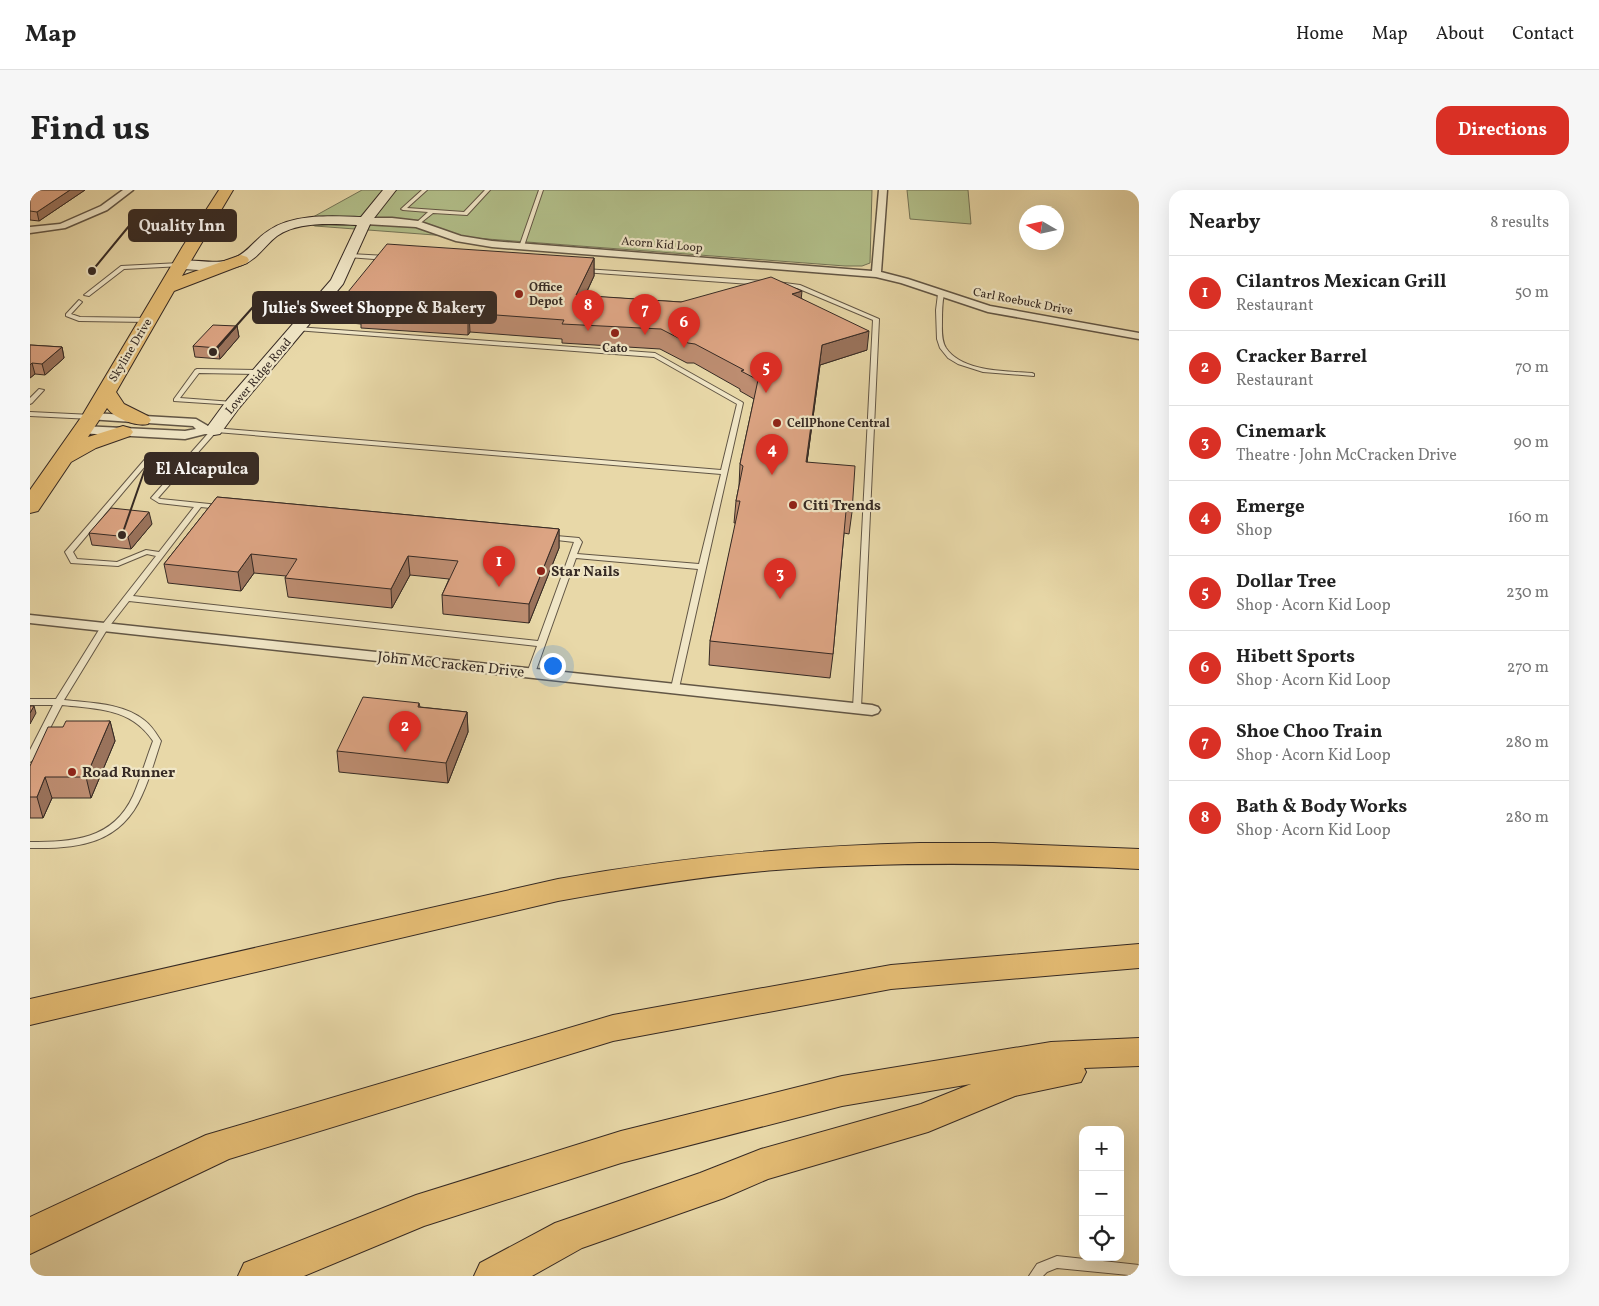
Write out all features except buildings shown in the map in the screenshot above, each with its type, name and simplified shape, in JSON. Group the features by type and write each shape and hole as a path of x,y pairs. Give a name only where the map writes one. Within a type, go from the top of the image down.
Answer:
{"highway":[{"name":"Skyline Drive","path":"30,506 87,424 226,190"},
{"path":"191,246 206,255 245,257"},
{"path":"168,287 245,257"},
{"path":"106,390 117,408 141,420"},
{"path":"63,460 89,444 123,432"},
{"path":"30,1012 558,890 634,876 717,866 884,854 1030,853 1139,859"},
{"path":"30,1236 219,1146 612,1028 891,977 1139,956"},
{"path":"258,1276 416,1212 621,1147 842,1091 1051,1056 1139,1052"},
{"path":"494,1276 569,1235 710,1186 761,1165 928,1117 1010,1083 1139,1061"}],"street":[{"path":"30,230 62,226 104,208 129,190"},
{"name":"Lower Ridge Road","path":"209,430 338,281 365,221 390,190"},
{"path":"876,274 883,190"},
{"path":"180,265 222,264 245,257 267,236 284,227 317,220 365,221"},
{"name":"Acorn Kid Loop","path":"365,221 392,221 418,224 459,239 522,246 876,274"},
{"name":"Carl Roebuck Drive","path":"876,274 912,282 941,294 990,309 1139,336"},
{"path":"87,424 141,420 196,423 209,430"},
{"path":"87,424 123,432 185,435 209,430"},
{"name":"John McCracken Drive","path":"30,619 864,709"}],"lane":[{"path":"425,190 403,209 465,214 488,190"},
{"path":"522,246 541,190"},
{"path":"418,224 431,212"},
{"path":"350,256 390,258"},
{"path":"87,295 123,267 180,265"},
{"path":"579,271 798,286 876,319 864,709"},
{"path":"941,294 938,303 939,336 942,347 951,357 965,366 1032,375"},
{"path":"79,302 68,315 80,318 148,320"},
{"path":"297,329 658,356 740,403 675,688"},
{"path":"233,404 176,400 197,370 261,372"},
{"path":"30,402 41,390"},
{"path":"30,414 87,424"},
{"path":"231,508 159,501 154,498 209,430 725,472"},
{"path":"148,460 68,552 74,561 118,564 146,552 161,554"},
{"path":"30,759 59,702 105,627 198,505"},
{"path":"532,673 578,544 576,540 538,536"},
{"path":"574,556 703,567"},
{"path":"127,598 542,644"},
{"path":"30,702 59,702 110,708 130,715 147,726 156,741 135,802 125,818 110,830 74,844 30,845"},
{"path":"1035,1276 1042,1268 1057,1262 1139,1271"}],"green space":[{"path":"362,190 872,190 870,263 862,266 845,266 315,226 304,222"},
{"path":"907,190 968,190 971,224 910,219"}],"place":[{"name":"Quality Inn","path":"92,271"},
{"name":"Office Depot","path":"519,294"},
{"name":"Bath & Body Works","path":"588,331"},
{"name":"Cato","path":"615,333"},
{"name":"Shoe Choo Train","path":"645,335"},
{"name":"Hibett Sports","path":"684,348"},
{"name":"Julie's Sweet Shoppe & Bakery","path":"213,352"},
{"name":"Dollar Tree","path":"766,393"},
{"name":"CellPhone Central","path":"777,423"},
{"name":"Emerge","path":"772,475"},
{"name":"Citi Trends","path":"793,505"},
{"name":"El Alcapulca","path":"122,535"},
{"name":"Star Nails","path":"541,571"},
{"name":"Cilantros Mexican Grill","path":"499,587"},
{"name":"Cinemark","path":"780,599"},
{"name":"Cracker Barrel","path":"405,752"},
{"name":"Road Runner","path":"72,772"}]}
